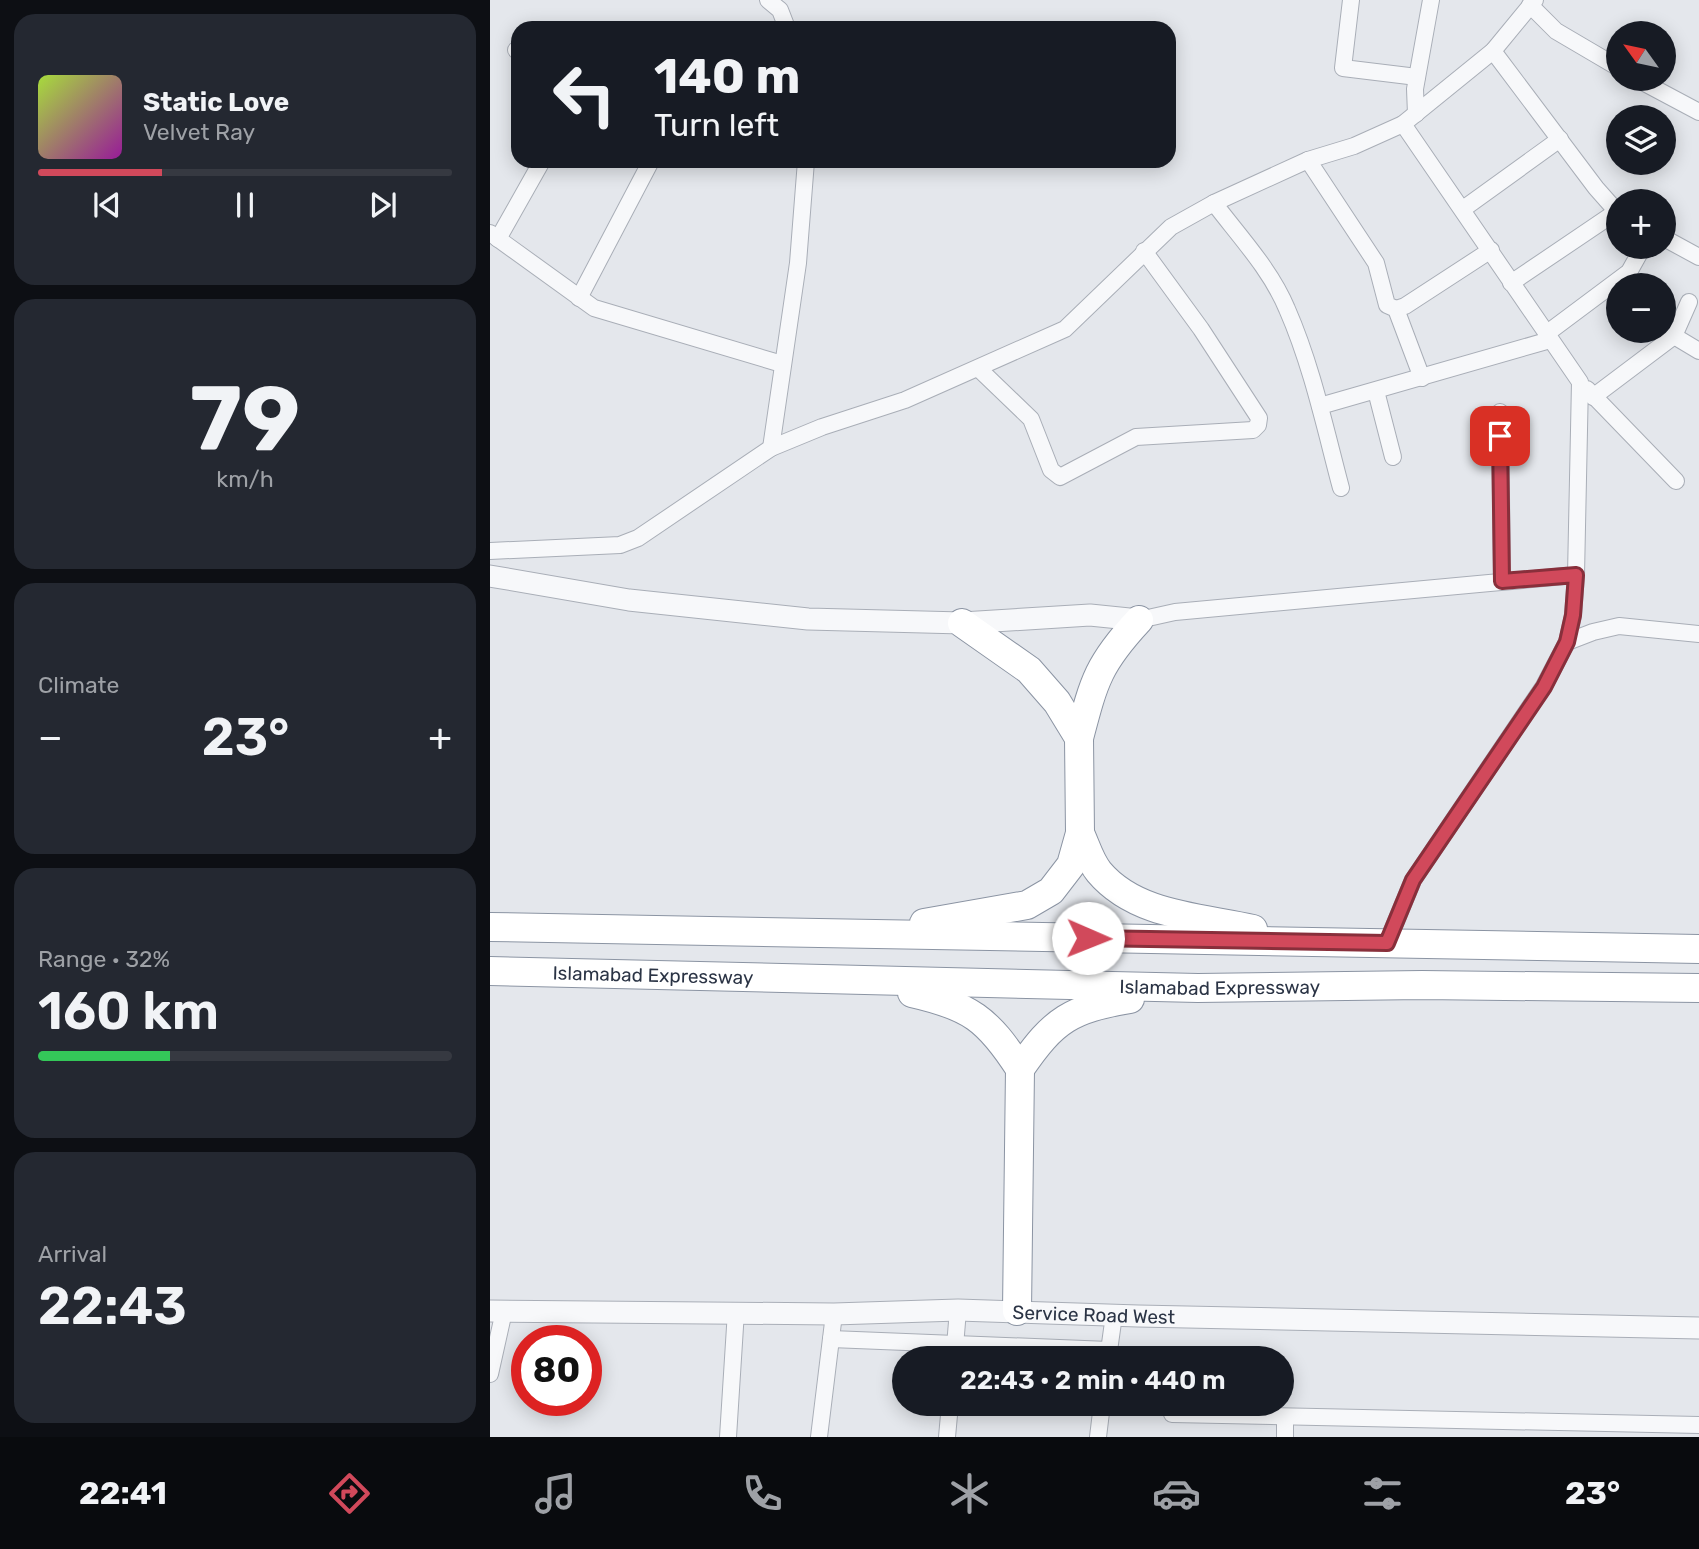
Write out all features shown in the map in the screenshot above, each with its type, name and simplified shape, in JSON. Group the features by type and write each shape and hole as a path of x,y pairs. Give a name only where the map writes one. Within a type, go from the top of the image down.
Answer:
{"highway":[{"path":"870,934 1027,905 1051,891 1063,879 1080,833 1079,738 1094,679 1114,647 1139,620"},
{"path":"962,623 1029,670 1058,702 1079,738"},
{"path":"1080,833 1098,871 1133,900 1160,909 1306,942"},
{"path":"490,927 1699,948"},
{"name":"Islamabad Expressway","path":"490,971 1198,988 1422,985 1699,988"},
{"path":"855,980 957,1004 982,1020 1004,1044 1020,1069 1017,1311"},
{"path":"1020,1069 1054,1027 1076,1011 1198,988"}],"street":[{"path":"1351,0 1343,68 1417,77"},
{"path":"1431,0 1409,119 1511,284 1580,382 1676,481"},
{"path":"490,551 620,545 638,538 771,448 822,427 905,400 1065,328 1171,227 1214,203 1307,160 1354,146 1409,119 1493,51 1533,2 1556,31 1606,60"},
{"path":"778,3 784,21"},
{"path":"1493,51 1606,199"},
{"path":"1660,91 1699,112"},
{"path":"1463,209 1560,139"},
{"path":"1307,160 1376,263 1387,306 1396,309 1405,306 1491,250"},
{"path":"538,168 494,236 594,309 782,363"},
{"path":"579,298 647,168"},
{"path":"771,448 798,263 805,168"},
{"path":"1214,203 1266,272 1286,307 1320,406 1341,488"},
{"path":"1511,284 1606,220"},
{"path":"1676,245 1699,257"},
{"path":"979,369 1031,419 1051,470 1060,477 1136,437 1253,430 1258,425 1259,418 1201,329 1144,251"},
{"path":"1320,406 1372,389 1376,391 1422,378 1548,337 1629,272 1636,259"},
{"path":"1676,331 1689,302"},
{"path":"1396,309 1422,378"},
{"path":"1676,337 1699,351"},
{"path":"1594,397 1665,343"},
{"path":"1387,943 1413,880 1544,687 1567,642 1573,615 1576,575 1580,382"},
{"path":"1376,391 1393,457"},
{"path":"1500,412 1502,581"},
{"path":"490,576 629,600 808,619 962,623 1090,615 1139,620 1175,612 1576,575"},
{"path":"1567,642 1619,626 1698,629"},
{"path":"954,1346 958,1310"},
{"name":"Service Road West","path":"497,1311 736,1311 834,1314 958,1310 1699,1328"},
{"path":"490,1374 497,1311"},
{"path":"728,1437 736,1311"},
{"path":"819,1437 834,1314"},
{"path":"1110,1346 1114,1315"},
{"path":"831,1339 903,1346"},
{"path":"947,1437 949,1416"},
{"path":"1098,1437 1101,1416"},
{"path":"1248,1416 1699,1425"},
{"path":"1285,1437 1286,1417"}],"route":[{"path":"1088,938 1387,943 1413,880 1544,687 1567,642 1573,615 1576,575 1502,581 1500,436"}]}
